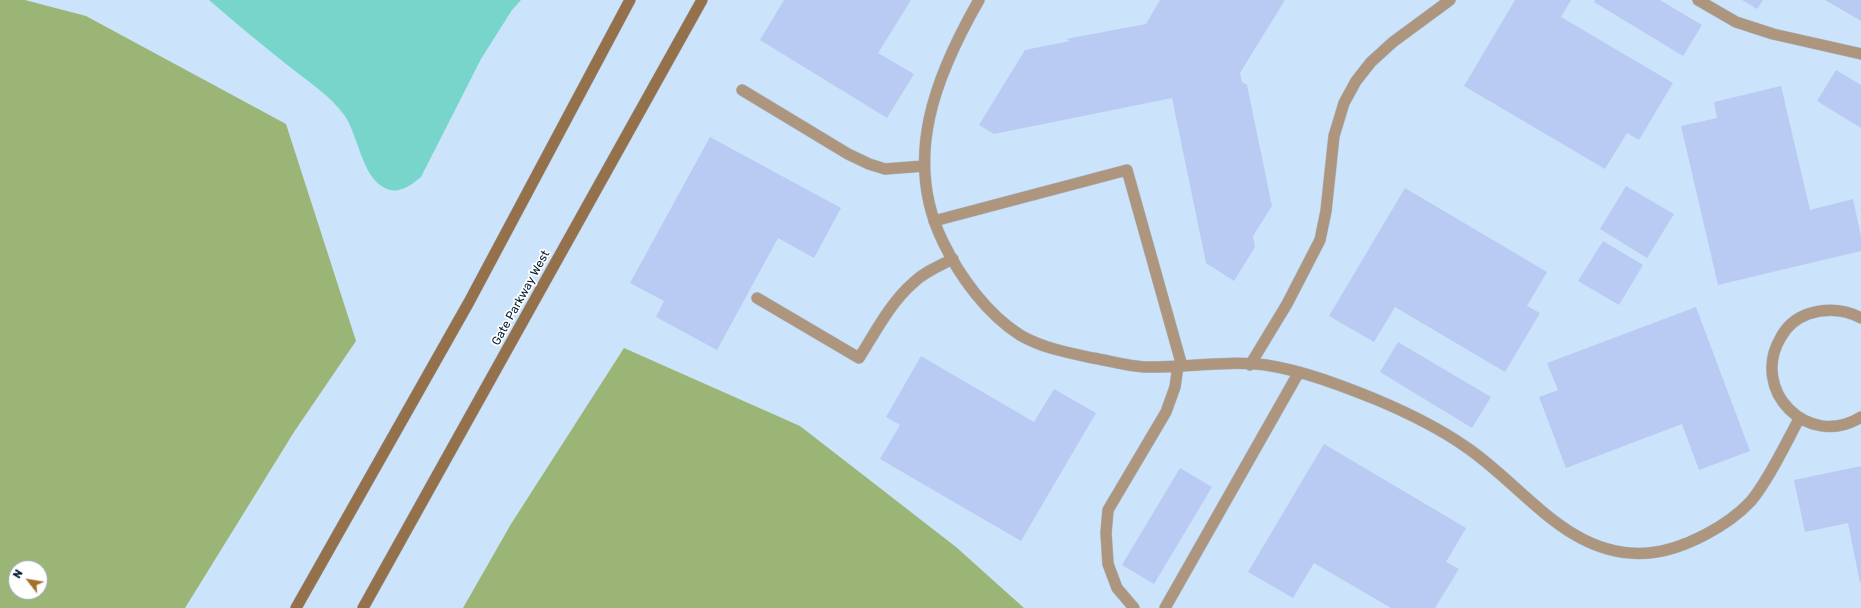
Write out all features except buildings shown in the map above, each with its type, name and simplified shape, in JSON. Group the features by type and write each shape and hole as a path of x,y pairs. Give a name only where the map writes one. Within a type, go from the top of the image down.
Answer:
{"main road":[{"path":"296,608 469,302 630,0"},
{"name":"Gate Parkway West","path":"363,608 702,0"}],"street":[{"path":"979,0 952,50 934,96 926,131 924,166 929,203 934,221 953,259 980,299 999,319 1021,336 1046,347 1141,367 1263,365 1299,372 1377,400 1423,423 1470,450 1497,471 1552,520 1570,533 1588,543 1623,552 1653,553 1673,548 1713,530 1734,516 1751,501 1762,485 1799,418"},
{"path":"1250,365 1287,304 1320,240 1326,210 1334,136 1344,104 1356,81 1370,62 1393,42 1450,0"},
{"path":"1698,0 1736,22 1773,34 1861,54"},
{"path":"742,90 848,154 869,164 885,168 924,166"},
{"path":"934,221 1127,170 1180,366 1175,387 1166,412 1108,510 1106,533 1108,564 1117,588 1134,608"},
{"path":"757,298 859,358 890,309 913,282 934,268 953,259"},
{"path":"1861,317 1841,310 1821,310 1801,317 1785,329 1775,347 1771,367 1774,387 1784,405 1799,418 1816,425 1835,426 1852,422 1861,417"},
{"path":"1165,608 1299,372"}],"shaded area":[{"path":"0,0 25,0 86,16 286,124 356,341 294,432 185,608 0,608"},
{"path":"209,0 521,0 512,10 481,59 421,177 403,189 388,190 376,181 370,174 365,165 350,124 339,108 317,88"},
{"path":"624,348 800,426 956,547 1024,608 463,608 511,524"}]}
